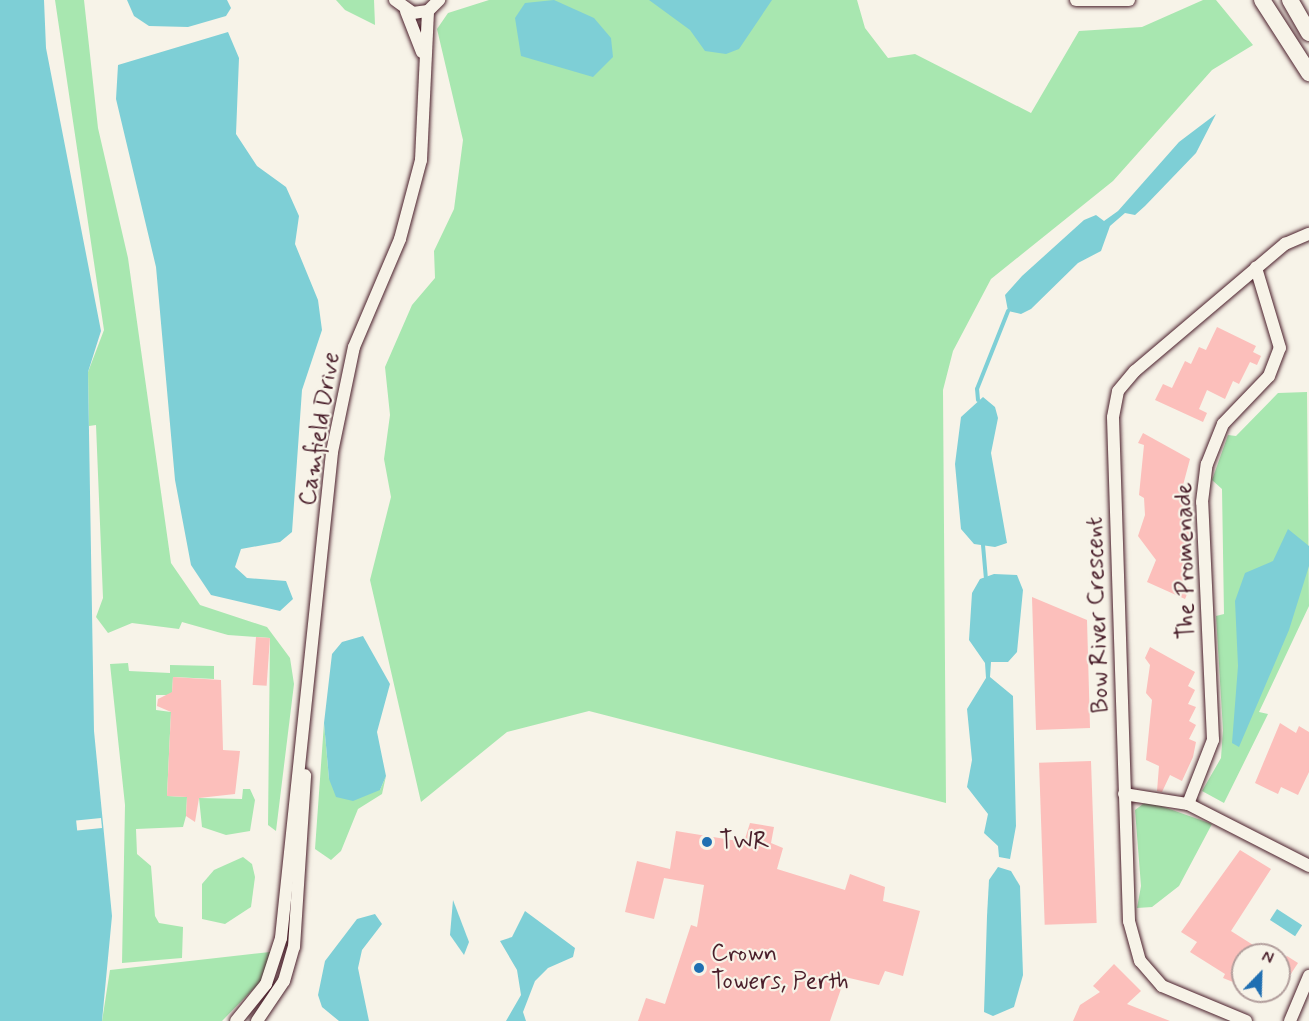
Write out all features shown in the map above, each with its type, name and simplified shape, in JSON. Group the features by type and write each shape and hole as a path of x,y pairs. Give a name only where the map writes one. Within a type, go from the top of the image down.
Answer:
{"street":[{"path":"395,0 406,10 422,54"},
{"path":"422,54 428,11 439,0"},
{"path":"1076,0 1129,0"},
{"path":"1262,0 1309,73"},
{"path":"1290,0 1309,33"},
{"path":"406,10 428,11"},
{"name":"Camfield Drive","path":"236,1021 266,984 279,952 288,838 304,750 339,411 354,347 412,201 421,160 422,54"},
{"name":"Bow River Crescent","path":"1246,1021 1162,986 1140,961 1129,921 1115,402 1135,371 1285,244 1309,234"},
{"name":"The Promenade","path":"1188,804 1213,740 1202,502 1207,464 1223,424 1269,376 1280,348 1256,268"},
{"name":"Camfield Drive","path":"257,1021 284,981 294,947 306,808 304,750"},
{"path":"1124,794 1188,804 1309,866"},
{"path":"1290,1021 1309,976"}],"green space":[{"path":"55,0 84,0 98,128 128,258 171,563 200,605 267,627 290,658 294,684 276,831 268,825 270,638 228,635 182,622 179,629 132,623 108,633 96,617 103,598 96,425 89,426 88,372 104,330"},
{"path":"336,0 374,0 375,25 345,10"},
{"path":"489,0 857,0 865,28 888,58 915,54 1031,113 1079,31 1142,27 1203,0 1216,0 1253,45 1212,70 1113,181 991,279 953,351 943,390 946,803 589,711 507,732 421,802 370,580 391,497 384,459 390,415 385,367 412,305 435,278 434,251 454,209 463,140 437,29 448,13"},
{"path":"1307,392 1309,606 1259,712 1268,714 1224,803 1202,791 1221,758 1223,730 1216,616 1224,614 1222,489 1212,480 1228,435 1236,436 1278,393"},
{"path":"128,663 129,671 170,673 170,665 214,666 214,679 173,677 172,695 156,695 156,710 171,712 167,796 187,797 186,816 183,827 136,829 137,854 151,866 155,916 159,923 183,927 182,958 122,963 125,805 110,664"},
{"path":"324,723 329,779 380,790 386,776 382,794 358,809 341,851 331,860 315,849"},
{"path":"243,789 250,789 255,800 250,831 226,835 202,827 199,798 242,799"},
{"path":"1147,801 1212,824 1179,886 1152,907 1137,908 1141,886 1135,810"},
{"path":"243,857 252,864 255,877 251,907 225,924 202,919 202,884 214,870"},
{"path":"270,952 262,980 222,1021 102,1021 110,970"}],"water":[{"path":"0,0 44,0 46,48 101,331 88,372 94,731 112,916 102,1021 0,1021"},
{"path":"127,0 227,0 231,8 226,16 188,27 149,26 134,16"},
{"path":"554,0 594,18 611,38 613,57 593,77 521,56 515,18 525,3"},
{"path":"649,0 772,0 739,49 726,54 705,51 690,30"},
{"path":"228,32 239,58 236,134 257,166 286,187 299,216 295,244 318,300 322,330 302,390 292,532 280,542 241,549 235,567 247,578 286,581 293,599 280,611 211,595 191,565 175,480 156,267 116,99 118,65"},
{"path":"1216,114 1196,153 1135,215 1125,213 1110,226 1101,251 1078,263 1031,309 1021,314 1008,311 1005,295 1022,276 1084,220 1096,215 1104,221 1118,211 1179,142"},
{"path":"983,397 995,407 998,418 991,453 1007,543 995,547 974,544 961,529 955,464 961,417"},
{"path":"1288,529 1309,546 1309,566 1289,630 1239,747 1232,743 1238,666 1235,601 1245,573 1273,561"},
{"path":"994,574 1017,575 1023,590 1017,652 1008,662 991,662 990,677 1013,696 1016,826 1010,859 999,857 998,846 984,833 988,814 967,787 972,760 967,709 986,678 985,663 969,640 972,593 980,579"},
{"path":"363,636 390,684 377,732 386,776 380,790 353,801 336,797 329,779 324,723 332,654 342,642"},
{"path":"998,867 1011,871 1020,886 1023,975 1014,1007 993,1016 984,1012 987,916 989,880"},
{"path":"453,900 469,942 464,955 450,935"},
{"path":"1277,909 1302,925 1295,936 1270,920"},
{"path":"525,911 575,948 573,957 548,968 535,981 523,1012 526,1021 506,1021 521,995 517,970 500,941 512,937"},
{"path":"375,914 382,924 362,950 358,968 369,1021 339,1021 322,1007 318,995 325,961 357,919"}],"pier":[{"path":"101,818 102,828 77,831 76,821"}],"building":[{"path":"1217,327 1256,346 1253,352 1261,356 1257,365 1250,362 1239,384 1233,381 1225,399 1207,390 1199,409 1207,413 1203,422 1155,400 1163,384 1172,388 1185,361 1191,364 1199,347 1206,350"},
{"path":"1143,433 1190,459 1182,489 1190,493 1184,524 1192,528 1184,554 1193,559 1182,584 1190,588 1185,599 1147,582 1156,560 1138,536 1145,515 1144,498 1139,495 1144,445 1138,443"},
{"path":"1032,597 1087,620 1090,728 1036,730"},
{"path":"256,637 270,638 267,686 253,685"},
{"path":"1150,647 1195,672 1188,686 1195,690 1188,704 1196,707 1189,721 1196,725 1189,739 1196,742 1193,757 1182,781 1170,775 1162,792 1157,791 1159,766 1146,760 1152,700 1146,693 1150,665 1145,658"},
{"path":"173,677 221,680 223,750 240,751 235,794 199,798 195,822 186,816 187,797 167,796 171,712 157,706 158,699 172,692"},
{"path":"1280,723 1296,733 1299,726 1309,732 1309,772 1298,795 1281,787 1278,794 1255,783"},
{"path":"1091,761 1097,923 1045,925 1039,763"},
{"name":"Crown Towers, Perth","path":"750,823 774,827 771,843 783,848 777,869 845,890 850,874 885,887 883,901 920,911 903,976 885,971 879,985 845,977 830,1021 638,1021 646,998 665,1004 691,925 697,927 704,885 664,878 654,919 625,912 637,861 670,869 676,831 744,842"},
{"path":"1240,850 1271,869 1231,931 1250,943 1231,943 1231,981 1223,978 1225,974 1190,952 1197,942 1181,932"},
{"path":"1291,959 1298,963 1291,974"},
{"path":"1114,964 1141,991 1127,1004 1170,1021 1073,1021 1080,1005 1100,992 1093,986"}],"waterway":[{"path":"978,400 977,389 1008,311"},
{"path":"983,545 986,577"}],"place":[{"name":"TWR","path":"707,842"},
{"name":"Crown Towers, Perth","path":"699,968"}]}
